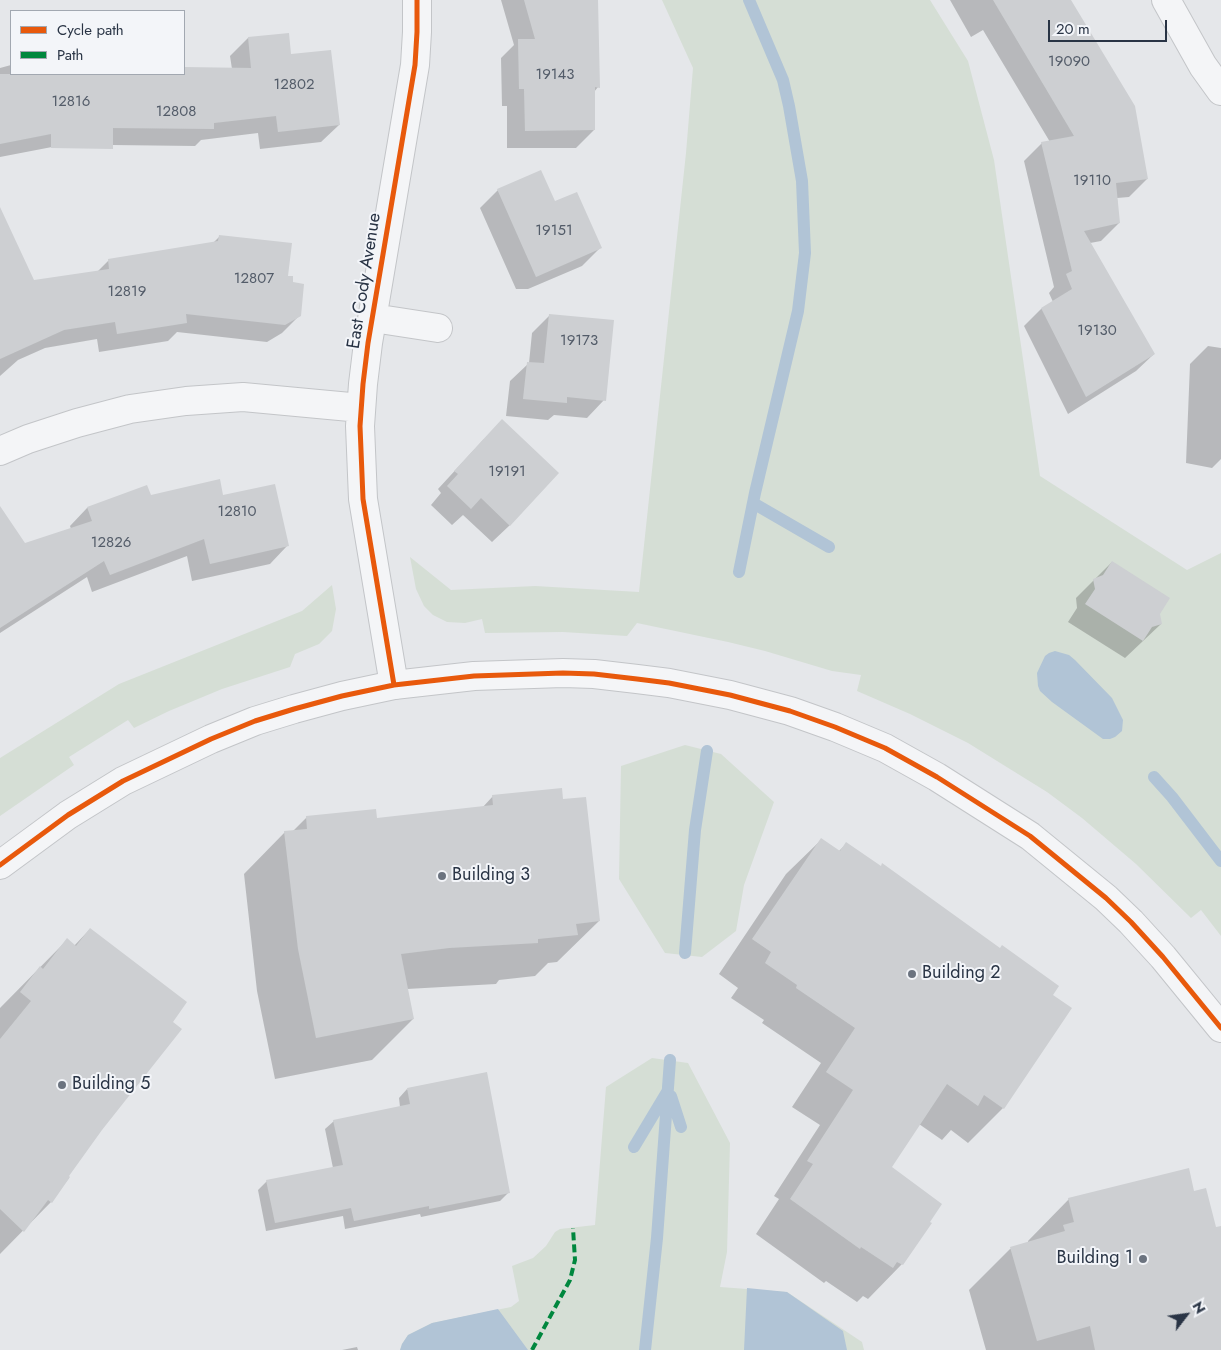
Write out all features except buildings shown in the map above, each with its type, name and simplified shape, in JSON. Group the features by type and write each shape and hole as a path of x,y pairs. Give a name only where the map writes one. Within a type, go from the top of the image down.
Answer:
{"street":[{"name":"East Cody Avenue","path":"394,685 363,499 360,443 361,408 368,343 415,65 417,0"},
{"path":"1166,0 1203,66 1221,91"},
{"path":"373,318 438,328"},
{"path":"0,451 28,439 77,423 130,409 177,402 243,397 361,408"},
{"path":"0,865 83,805 123,781 184,751 255,721 294,709 394,685 496,674 563,673 609,675 669,683 730,695 790,711 851,733 885,748 926,770 1015,826 1106,898 1131,922 1184,981 1221,1028"}],"shaded area":[{"path":"662,0 930,0 968,61 994,160 1040,476 1187,570 1221,553 1221,936 1201,910 1191,918 1136,864 1082,818 1047,792 968,743 910,714 857,691 861,675 832,671 765,651 637,623 627,636 563,632 485,633 482,619 465,623 447,622 433,615 424,606 416,589 410,557 451,590 535,586 639,592 686,153 693,68"},
{"path":"332,585 336,609 332,631 319,644 295,654 290,667 222,689 134,728 128,720 69,757 74,765 0,816 0,758 119,684 302,611"},
{"path":"685,745 721,754 774,802 744,885 736,931 702,957 665,953 619,879 621,766"},
{"path":"652,1058 688,1063 730,1143 727,1252 720,1287 787,1292 862,1342 864,1350 400,1350 408,1335 432,1323 511,1307 519,1301 512,1266 533,1258 546,1246 555,1232 560,1229 595,1225 606,1087"}],"water":[{"path":"1055,651 1069,655 1112,698 1123,720 1122,731 1115,737 1103,739 1040,691 1037,673 1045,656"},
{"path":"747,1288 787,1292 843,1331 847,1350 744,1350"},
{"path":"498,1309 528,1350 400,1350 408,1335 432,1323"}],"waterway":[{"path":"739,572 755,493 798,311 805,253 802,181 789,106 783,80 749,0"},
{"path":"753,503 829,547"},
{"path":"685,953 695,830 707,751"},
{"path":"1154,777 1172,797 1221,861"},
{"path":"645,1350 657,1238 670,1060"},
{"path":"634,1147 667,1092"},
{"path":"671,1096 681,1127"}],"marked path":[{"path":"532,1350 570,1280 575,1260 573,1228"}],"cycle path":[{"path":"394,685 363,499 360,426 368,343 415,65 417,0"},
{"path":"0,865 68,815 123,781 211,739 255,721 294,709 394,685 474,676 563,673 594,674 669,683 730,695 790,711 885,748 937,777 1030,836 1106,898 1163,957 1221,1028"}],"place":[{"name":"Building 3","path":"442,876"},
{"name":"Building 2","path":"912,974"},
{"name":"Building 5","path":"62,1085"},
{"name":"Building 1","path":"1143,1259"}]}
